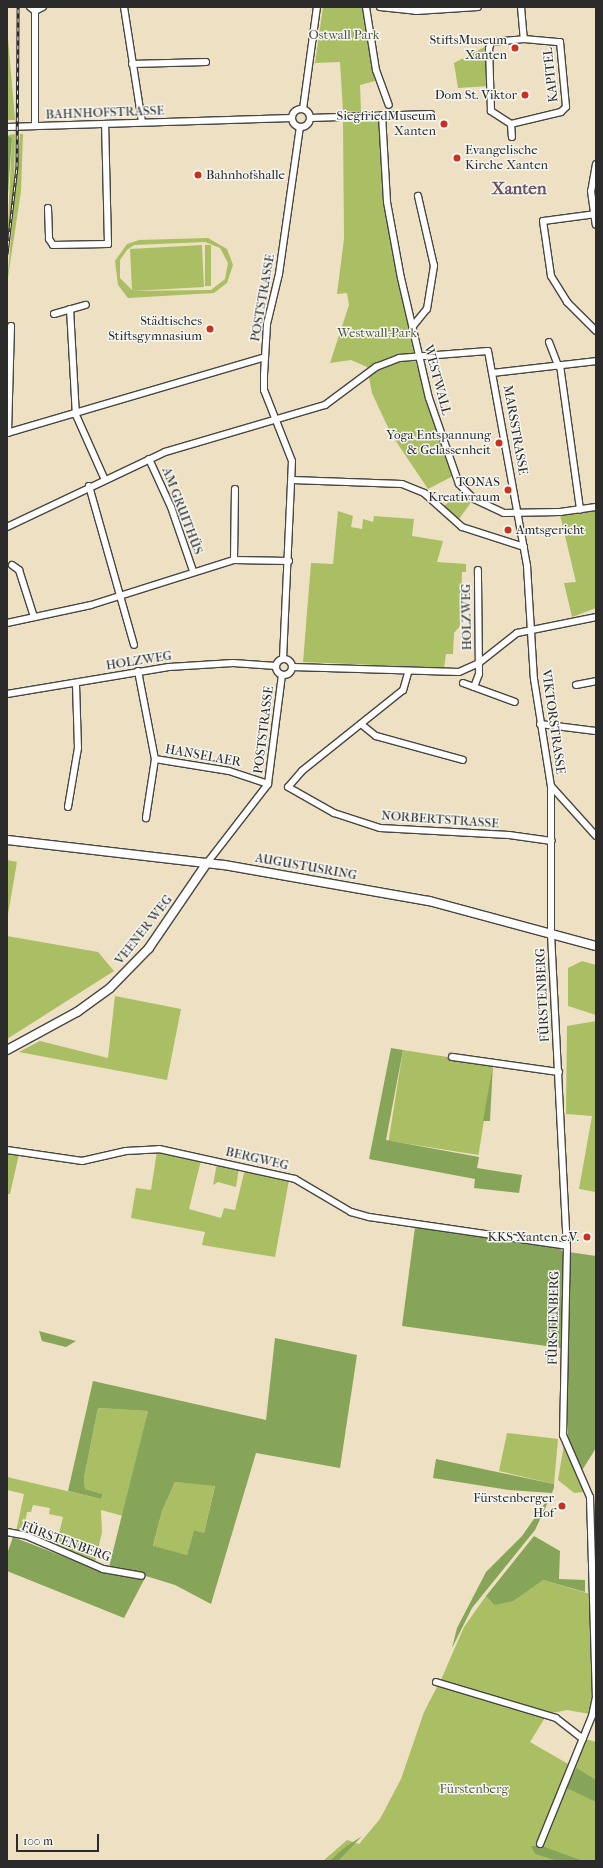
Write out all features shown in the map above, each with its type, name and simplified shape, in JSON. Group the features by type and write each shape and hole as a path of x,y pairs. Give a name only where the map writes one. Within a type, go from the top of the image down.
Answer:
{"main road":[{"name":"AUGUSTUSRING","path":"7,840 207,863 429,901 596,946"},
{"name":"VEENER WEG","path":"7,1050 77,1012 115,983 148,948 207,863"}],"street":[{"name":"BAHNHOFSTRASSE","path":"44,7 33,9 35,126 292,118"},
{"path":"124,7 142,122"},
{"path":"310,118 303,109 317,7"},
{"path":"366,7 375,64 390,110"},
{"path":"380,7 416,9 478,7"},
{"name":"KAPITEL","path":"521,7 524,39"},
{"name":"KAPITEL","path":"524,39 560,42 566,107 561,112 510,124 492,111 489,49 491,42 524,39"},
{"path":"132,64 206,62"},
{"path":"303,109 295,111 292,118 300,127 307,125 310,118"},
{"path":"310,118 382,115 390,110 431,114"},
{"name":"WESTWALL","path":"382,115 387,202 418,354 428,398 460,484 489,508 519,514 580,510 596,507"},
{"path":"48,208 49,240 53,245 108,244 105,124"},
{"path":"510,124 512,137"},
{"path":"7,127 35,126"},
{"name":"POSTSTRASSE","path":"283,659 289,561 292,462 264,390 265,357 300,127"},
{"path":"596,164 591,190 596,225"},
{"path":"413,326 427,309 434,266 418,196"},
{"path":"594,214 543,221 552,276 566,302 596,331"},
{"path":"54,314 86,305"},
{"path":"70,309 76,414 104,478"},
{"path":"11,326 8,433 265,357"},
{"path":"549,342 559,366 580,510"},
{"name":"MARSSTRASSE","path":"418,354 488,351 519,514"},
{"path":"7,527 104,478 149,459 275,418 325,405 376,367 418,354"},
{"path":"493,373 596,361"},
{"name":"AM GRUITHÜS","path":"149,459 171,507 193,571"},
{"path":"292,480 402,484 424,493 462,527 524,547"},
{"path":"89,486 134,645"},
{"path":"234,560 235,489"},
{"name":"VIKTORSTRASSE","path":"519,514 524,547 540,724 551,786 551,934"},
{"path":"7,623 119,596 193,571 234,560 289,561"},
{"path":"12,565 19,570 34,617"},
{"name":"HOLZWEG","path":"474,687 479,663 478,570"},
{"name":"HOLZWEG","path":"292,667 408,673 452,673 479,663 509,638 531,630 596,617"},
{"path":"276,666 283,659 292,667"},
{"name":"HOLZWEG","path":"7,694 138,671 196,664 276,666"},
{"name":"POSTSTRASSE","path":"207,863 268,784 282,675 276,666"},
{"name":"POSTSTRASSE","path":"282,675 289,674 292,667"},
{"path":"138,671 156,759 146,818"},
{"path":"408,673 403,690 361,724 383,738 463,760"},
{"path":"576,685 596,681"},
{"path":"68,807 78,748 76,683"},
{"path":"462,683 515,702"},
{"name":"NORBERTSTRASSE","path":"361,724 302,771 288,788 334,813 380,828 509,835 552,841"},
{"path":"540,724 596,731"},
{"name":"HANSELAER","path":"156,759 229,771 268,784"},
{"path":"551,786 596,836"},
{"name":"FÜRSTENBERG","path":"540,1844 583,1739 596,1697 590,1497 563,1435 567,1246 551,934"},
{"path":"452,1057 559,1072"},
{"name":"BERGWEG","path":"7,1150 82,1162 126,1151 159,1149 295,1179 351,1212 369,1217 567,1246"},
{"name":"FÜRSTENBERG","path":"7,1532 27,1536 103,1569 141,1576"},
{"path":"436,1682 556,1718 583,1739"}],"green space":[{"name":"Ostwall Park","path":"323,7 366,7 375,81 360,85 361,112 343,111 340,62 315,63"},
{"path":"7,26 15,120 7,120"},
{"path":"488,45 489,86 458,88 454,63"},
{"name":"Westwall-Park","path":"379,121 383,200 416,363 453,476 428,489 391,434 372,393 367,367 351,360 330,363 349,305 347,293 337,294 344,239 343,122"},
{"path":"15,134 14,190 7,243 12,138 8,135"},
{"path":"20,134 23,134 21,191 7,284"},
{"path":"7,135 12,138 7,208"},
{"path":"208,238 227,249 233,265 227,283 214,293 128,298 118,285 115,261 127,244 139,240","holes":["205,242 220,248 228,263 225,279 211,290 132,291 204,287 202,245 130,249 132,290 120,278 120,260 127,250 134,245"]},
{"path":"205,245 211,245 211,286 205,286"},
{"path":"460,492 472,501 459,519 444,506"},
{"path":"596,507 596,608 572,617 564,583 576,582 560,515"},
{"path":"338,511 353,516 351,527 362,529 363,519 373,522 374,516 414,519 412,536 443,541 437,562 466,564 466,572 462,572 460,626 454,633 453,654 446,654 444,668 303,662 311,563 333,564"},
{"path":"7,860 17,862 7,920"},
{"path":"7,936 98,952 114,971 7,1039"},
{"path":"582,961 596,965 596,1015 568,1006 568,968"},
{"path":"115,996 181,1009 167,1080 19,1052 40,1041 108,1058"},
{"path":"596,1021 596,1192 579,1189 592,1116 566,1114 567,1026"},
{"path":"391,1048 403,1050 386,1140 479,1157 477,1168 522,1175 519,1193 474,1188 475,1179 369,1159"},
{"path":"403,1050 493,1064 478,1155 389,1141"},
{"path":"493,1064 490,1121 483,1121"},
{"path":"157,1151 201,1160 189,1209 221,1218 224,1208 235,1210 245,1169 289,1180 275,1257 202,1245 205,1232 131,1218 136,1188 151,1190"},
{"path":"7,1152 19,1154 10,1194 7,1194"},
{"path":"217,1163 239,1168 236,1187 218,1182 213,1185"},
{"path":"415,1227 559,1247 562,1251 596,1256 596,1448 581,1472 568,1443 568,1349 402,1326"},
{"path":"39,1331 76,1341 66,1347 42,1341"},
{"path":"275,1338 357,1355 340,1468 256,1453 211,1604 175,1585 146,1576 124,1618 7,1571 7,1554 13,1537 101,1571 109,1567 148,1411 98,1408 84,1478 85,1489 103,1494 101,1499 68,1491 93,1381 266,1420","holes":["175,1482 215,1486 204,1533 194,1530 187,1555 153,1546 162,1511"]},
{"path":"98,1408 148,1411 123,1516 101,1510 102,1532 95,1563 56,1547 63,1517 49,1514 50,1508 33,1505 31,1512 27,1512 23,1533 16,1532 24,1494 7,1490 7,1477 101,1499 103,1494 85,1489 84,1478"},
{"path":"507,1433 558,1439 554,1484 499,1471"},
{"path":"564,1444 585,1490 583,1492 574,1493 558,1480"},
{"path":"436,1459 554,1484 554,1488 552,1493 509,1490 433,1478"},
{"path":"175,1482 215,1485 204,1533 194,1530 187,1555 153,1547 162,1511"},
{"path":"552,1494 535,1530 472,1608 452,1648 457,1628 486,1572 522,1536"},
{"path":"534,1536 560,1551 559,1579 585,1580 585,1592 543,1580 513,1601 494,1605 486,1596"},
{"path":"543,1580 590,1594 594,1697 590,1714 567,1710 547,1714 440,1682 464,1627 486,1596 494,1605"},
{"name":"Fürstenberg","path":"439,1683 546,1716 530,1742 575,1768 586,1739 596,1742 596,1861 323,1861 347,1840 359,1844 380,1819 401,1779 424,1712"},
{"path":"576,1768 596,1780 596,1802 567,1788"},
{"path":"362,1836 338,1861 330,1861 344,1848"},
{"path":"531,1846 542,1846 583,1861 558,1861 535,1854"}],"railway":[{"path":"7,254 17,166 18,7"}],"place":[{"name":"StiftsMuseum Xanten","path":"515,48"},
{"name":"Dom St. Viktor","path":"525,95"},
{"name":"SiegfriedMuseum Xanten","path":"444,124"},
{"name":"Evangelische Kirche Xanten","path":"457,158"},
{"name":"Bahnhofshalle","path":"198,175"},
{"name":"Städtisches Stiftsgymnasium","path":"210,329"},
{"name":"Yoga Entspannung & Gelassenheit","path":"499,443"},
{"name":"TONAS Kreativraum","path":"508,490"},
{"name":"Amtsgericht","path":"508,530"},
{"name":"KKS Xanten e.V.","path":"587,1237"},
{"name":"Fürstenberger Hof","path":"562,1506"}],"district":[{"name":"Xanten","path":"519,189"}]}
